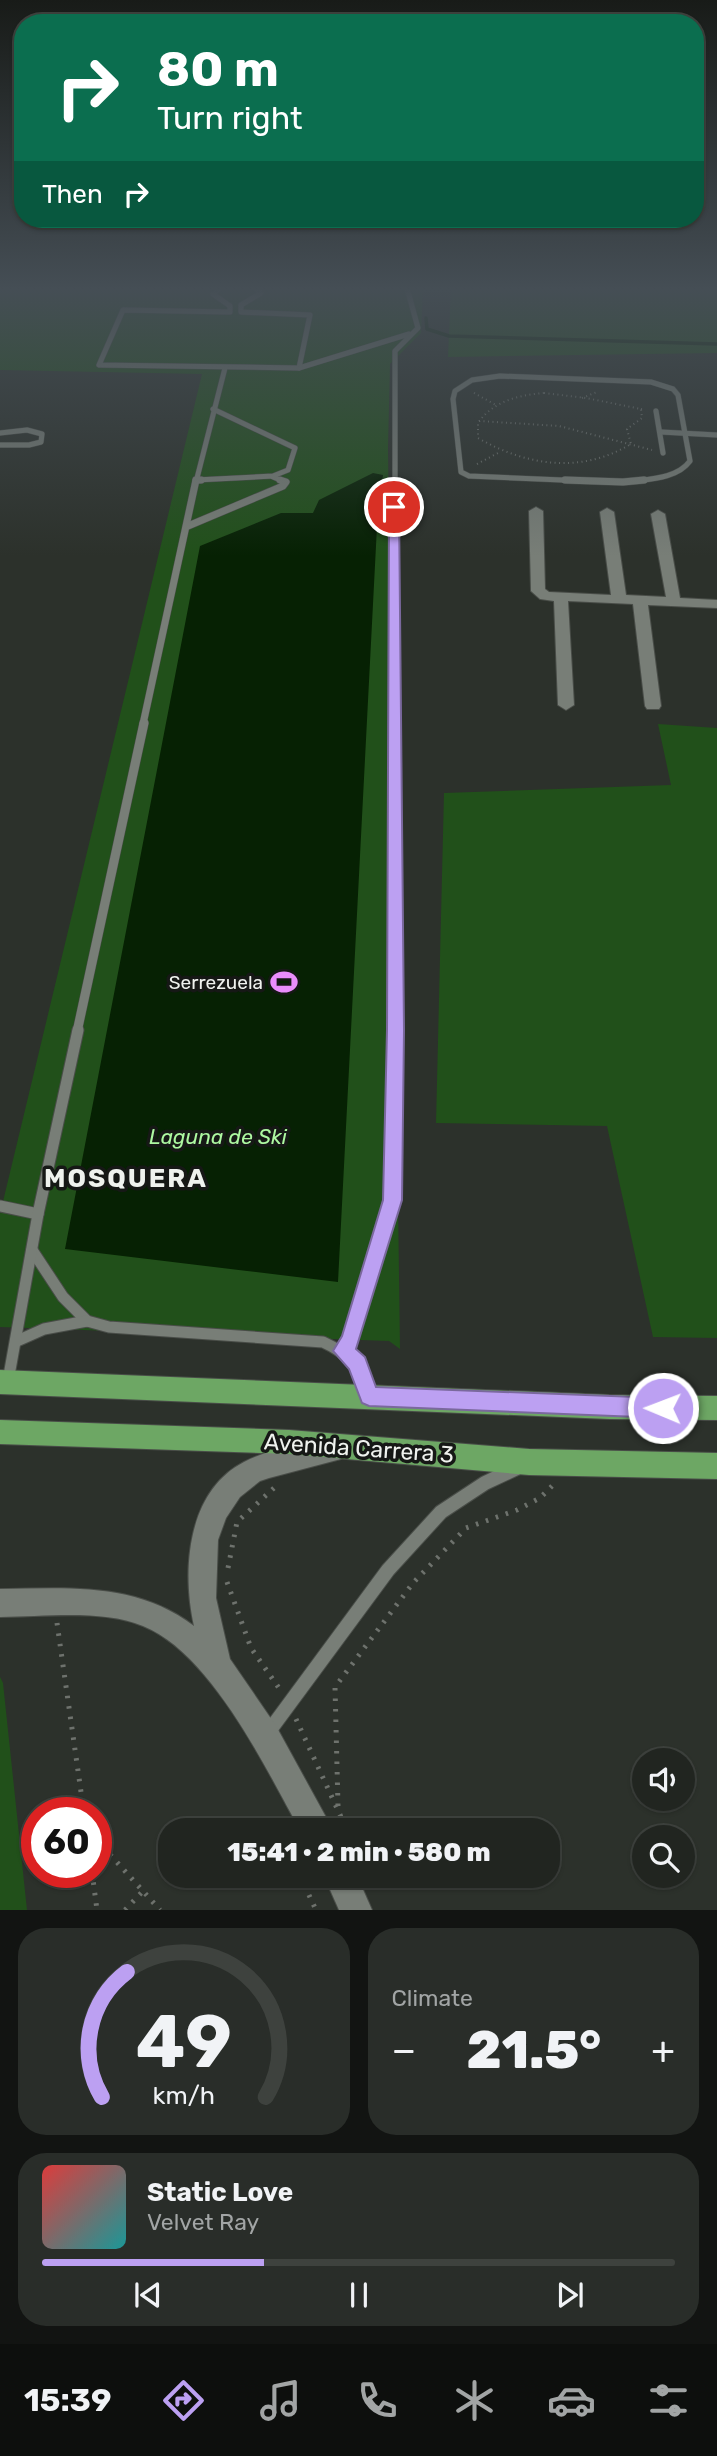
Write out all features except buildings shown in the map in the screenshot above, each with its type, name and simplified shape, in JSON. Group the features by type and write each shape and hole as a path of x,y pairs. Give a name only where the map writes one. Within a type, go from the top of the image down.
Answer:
{"main road":[{"path":"4,1382 608,1407 717,1409"},
{"name":"Avenida Carrera 3","path":"0,1432 350,1446 529,1462 717,1466"}],"street":[{"path":"536,511 538,590 545,596 717,604"},
{"path":"607,512 619,599"},
{"path":"658,514 674,602"},
{"path":"561,597 566,705"},
{"path":"640,600 653,706"},
{"path":"217,1665 202,1598 204,1540 215,1510 231,1488 251,1472 268,1465 350,1446"},
{"path":"0,1602 103,1605 147,1613 181,1635 217,1665 265,1737 326,1818"},
{"path":"346,1888 356,1910"}],"lane":[{"path":"4,1382 17,1341 38,1214 196,480 222,377"},
{"path":"344,1351 351,1339 393,1200 396,1030 395,377"},
{"path":"492,377 472,380 455,391 453,399 461,472 481,479 623,482 661,478 685,468 690,460 678,395 673,389 662,384 523,377"},
{"path":"196,480 272,477 288,470 295,448 259,428 213,409"},
{"path":"656,411 663,453"},
{"path":"0,433 27,430 42,434 41,442 29,446 0,445"},
{"path":"661,432 717,435"},
{"path":"188,526 283,486 286,482 272,477"},
{"path":"0,1206 38,1214"},
{"path":"32,1250 63,1297 87,1321"},
{"path":"17,1341 44,1329 87,1321 109,1327 323,1342 344,1351 357,1363 369,1396"},
{"path":"265,1737 388,1570 440,1512 485,1483 529,1462"}],"path":[{"path":"461,386 496,405"},
{"path":"545,394 640,409 642,418 627,429 631,444 614,455 596,460 564,463 524,460 500,452 478,438 475,429 479,421 496,405 522,396 545,394"},
{"path":"479,421 559,426 663,453"},
{"path":"461,472 500,452"},
{"path":"328,1818 335,1687 413,1583 466,1528 517,1510 540,1498 573,1463"},
{"path":"283,1479 237,1522 225,1580 251,1648 290,1704 327,1818"},
{"path":"55,1604 82,1797"},
{"path":"112,1857 160,1910"},
{"path":"94,1888 97,1910"},
{"path":"306,1888 316,1910"},
{"path":"125,1910 143,1891"}],"green space":[{"path":"201,377 390,377 388,448 400,1349 389,1341 0,1327 0,1214"},
{"path":"658,724 717,728 717,1338 653,1337 607,1126 436,1123 444,793 671,785"},
{"path":"0,1677 3,1683 21,1853 21,1888 25,1888 27,1910 0,1910"}],"water":[{"name":"Laguna de Ski","path":"373,473 383,475 378,507 338,1282 65,1249 200,546 281,513 313,513 319,500"}],"place":[{"name":"Serrezuela","path":"284,982"}],"district":[{"name":"MOSQUERA","path":"126,1178"}],"route":[{"path":"394,507 396,1030 393,1200 351,1339 344,1351 357,1363 369,1396 663,1408"}]}
